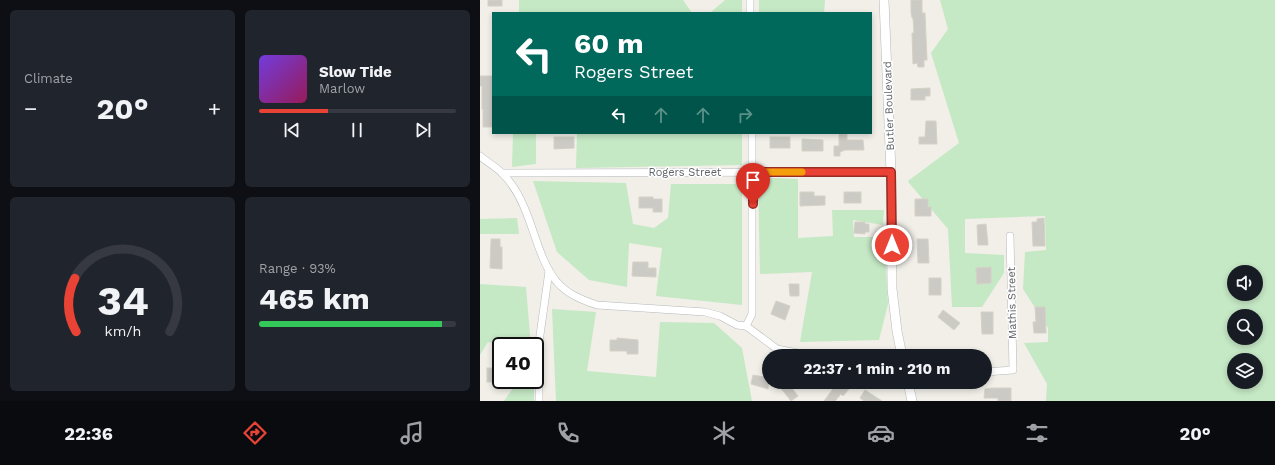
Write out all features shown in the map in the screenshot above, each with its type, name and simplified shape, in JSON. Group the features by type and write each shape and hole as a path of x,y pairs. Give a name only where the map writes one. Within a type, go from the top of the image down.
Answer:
{"street":[{"path":"750,0 750,12"},
{"name":"Butler Boulevard","path":"884,0 891,172 892,289 901,349"},
{"path":"746,326 752,314 752,134"},
{"path":"480,156 502,173 523,206 548,271 557,283 569,293 584,301 597,305 706,312 720,316 738,325 746,326 777,349"},
{"name":"Rogers Street","path":"502,173 891,172"},
{"name":"Mathis Street","path":"992,372 1013,370 1010,236"},
{"path":"539,401 539,342 548,271"},
{"path":"909,389 912,401"}],"green space":[{"path":"519,0 683,0 691,12 519,12"},
{"path":"725,0 742,0 742,12 711,12"},
{"path":"759,0 825,0 824,12 759,12"},
{"path":"940,0 1275,0 1275,401 1046,401 1047,384 1024,343 1048,342 1048,328 1023,289 1025,252 1046,250 1045,216 965,219 965,253 1004,255 1004,273 982,307 952,307 948,229 908,181 959,143 931,53 948,29"},
{"path":"513,134 536,134 536,164 512,167"},
{"path":"577,134 742,134 742,165 576,168"},
{"path":"758,177 798,179 798,238 833,236 832,210 884,210 883,225 853,220 854,237 884,237 888,304 879,340 800,342 812,272 760,274"},
{"path":"533,181 626,183 633,224 654,228 668,218 671,184 742,184 742,305 656,296 662,248 629,243 627,287 589,280 557,252"},
{"path":"517,218 519,234 480,234 480,219"},
{"path":"480,284 526,287 530,337 492,337 492,343 488,342 480,355"},
{"path":"552,309 596,312 587,371 656,377 660,322 714,323 742,348 752,401 556,401"},
{"path":"512,389 534,389 534,401 504,401"}],"building":[{"path":"488,0 502,0 502,6 488,6"},
{"path":"911,0 922,0 922,13 925,13 927,60 924,60 924,67 918,67 917,63 913,64 912,33 914,33"},
{"path":"480,76 492,76 492,127 483,127 482,86 480,86"},
{"path":"930,88 930,96 925,96 925,100 911,100 911,89"},
{"path":"926,121 936,121 937,144 919,144 919,137 925,137"},
{"path":"839,134 847,134 847,140 863,140 864,150 845,150 840,152 840,156 834,156 834,146 839,146"},
{"path":"554,137 574,137 574,148 554,149"},
{"path":"770,137 790,137 790,148 770,148"},
{"path":"802,139 823,140 823,151 802,151"},
{"path":"800,192 814,192 814,196 825,196 825,205 800,206"},
{"path":"844,192 861,192 861,203 844,203"},
{"path":"639,197 653,197 653,199 662,199 662,212 653,212 653,208 639,208"},
{"path":"915,199 928,199 928,207 931,207 931,216 915,216"},
{"path":"1044,218 1045,246 1033,246 1032,222 1037,222 1037,219"},
{"path":"855,222 865,222 865,224 869,224 869,232 865,232 865,234 854,233"},
{"path":"986,224 988,245 978,245 977,225"},
{"path":"491,239 500,239 500,247 502,247 502,269 490,268"},
{"path":"917,239 928,239 929,263 918,263"},
{"path":"633,262 648,262 648,268 656,268 656,277 632,276"},
{"path":"991,267 991,283 977,284 976,268"},
{"path":"929,278 941,278 941,295 929,295"},
{"path":"789,284 799,284 799,296 790,296"},
{"path":"776,301 790,306 785,320 771,314"},
{"path":"1035,307 1045,307 1046,333 1034,333 1033,322 1036,322"},
{"path":"943,310 960,323 954,330 938,317"},
{"path":"981,312 993,312 993,334 982,334"},
{"path":"617,338 638,340 638,354 627,354 627,351 610,351 610,340 617,340"},
{"path":"487,368 492,368 492,382 487,382"},
{"path":"753,375 762,377 762,387 751,384"},
{"path":"1011,388 1011,401 998,401 998,398 984,398 985,389"},
{"path":"782,389 792,389 798,396 791,401"},
{"path":"833,389 849,389 843,396 841,394 835,401 824,401"},
{"path":"865,390 882,401 864,401 860,398"}],"slow traffic":[{"path":"754,172 802,172"}],"route":[{"path":"753,204 753,172 891,172 892,245"}]}
